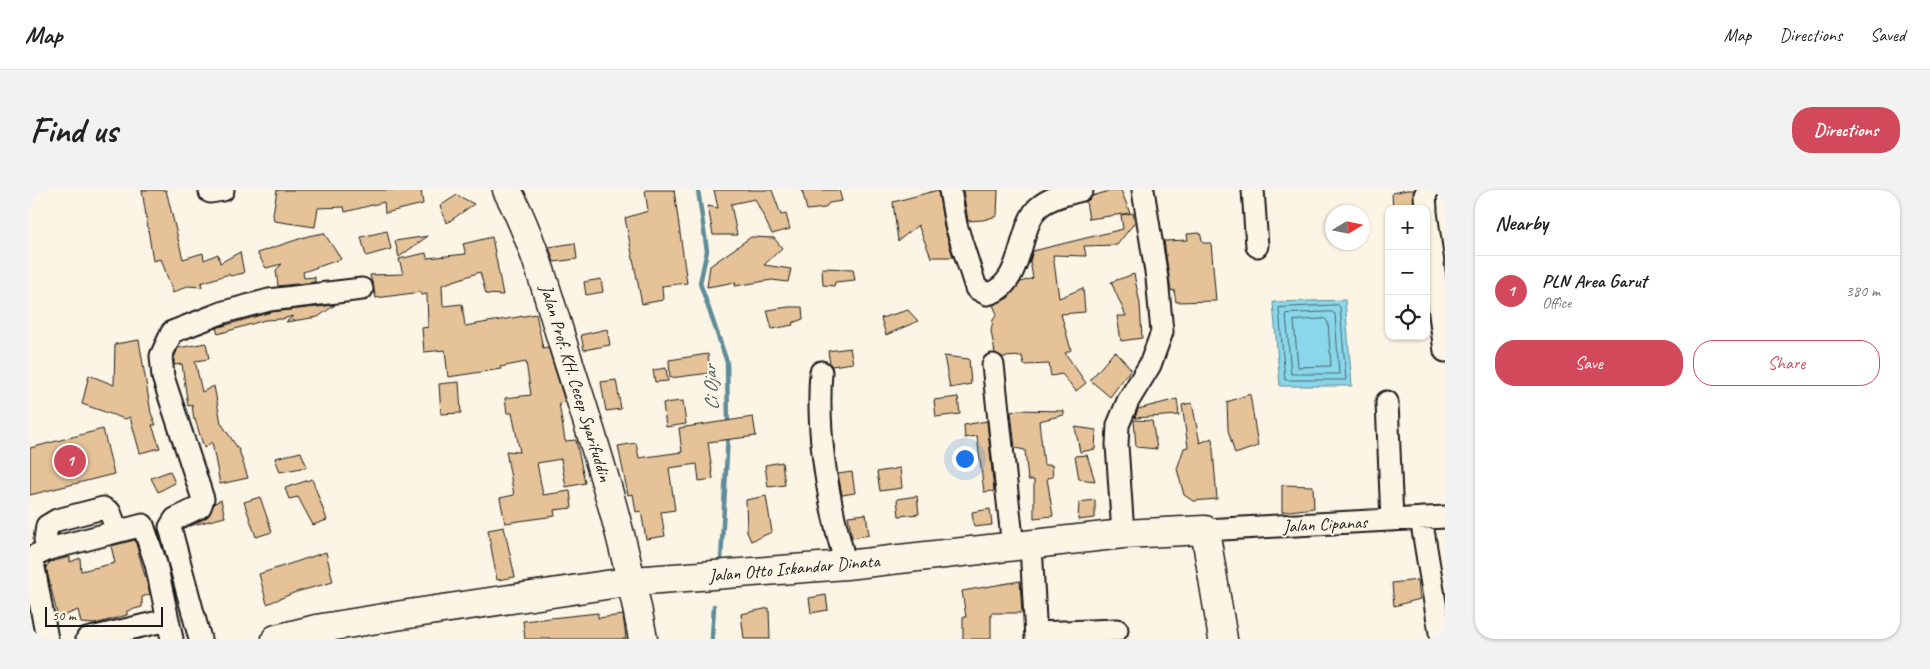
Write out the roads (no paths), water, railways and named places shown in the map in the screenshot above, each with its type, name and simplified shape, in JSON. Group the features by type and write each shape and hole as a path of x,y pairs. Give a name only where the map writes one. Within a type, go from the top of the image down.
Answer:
{"main road":[{"name":"Jalan Prof. KH. Cecep Syarifuddin","path":"507,190 542,270 602,466 633,581 643,639"},
{"name":"Jalan Otto Iskandar Dinata","path":"286,638 633,581 846,564 1123,534 1206,530"},
{"path":"1206,530 1223,639"}],"street":[{"path":"950,190 967,266 976,288 987,294 1006,282 1017,264 1030,220 1039,207 1051,200 1082,190"},
{"path":"1123,534 1117,445 1118,425 1128,401 1150,365 1162,332 1157,278 1143,190"},
{"path":"1253,190 1258,246"},
{"path":"1426,205 1425,195 1428,190"},
{"path":"1430,236 1444,328 1445,352"},
{"path":"200,639 170,527 175,518 200,508 203,499 163,377 161,356 164,346 172,332 224,312 269,300 362,289"},
{"path":"993,365 1036,636 1117,630"},
{"path":"821,372 818,408 827,492 846,564"},
{"path":"1387,402 1392,520"},
{"path":"48,639 32,556 48,549 45,540 47,526 57,520 102,508 110,512 117,531 143,525 156,564 170,630 87,639"},
{"name":"Jalan Cipanas","path":"1206,530 1445,517"},
{"path":"1421,518 1441,639"}],"water":[{"path":"1345,300 1352,386 1280,386 1273,302"}],"waterway":[{"name":"Ci Ojar","path":"698,190 707,251 700,283 727,362 728,425"},
{"name":"Ci Ojar","path":"721,560 728,435"},
{"path":"712,639 714,606"}],"place":[{"name":"PLN Area Garut","path":"70,461"}]}
